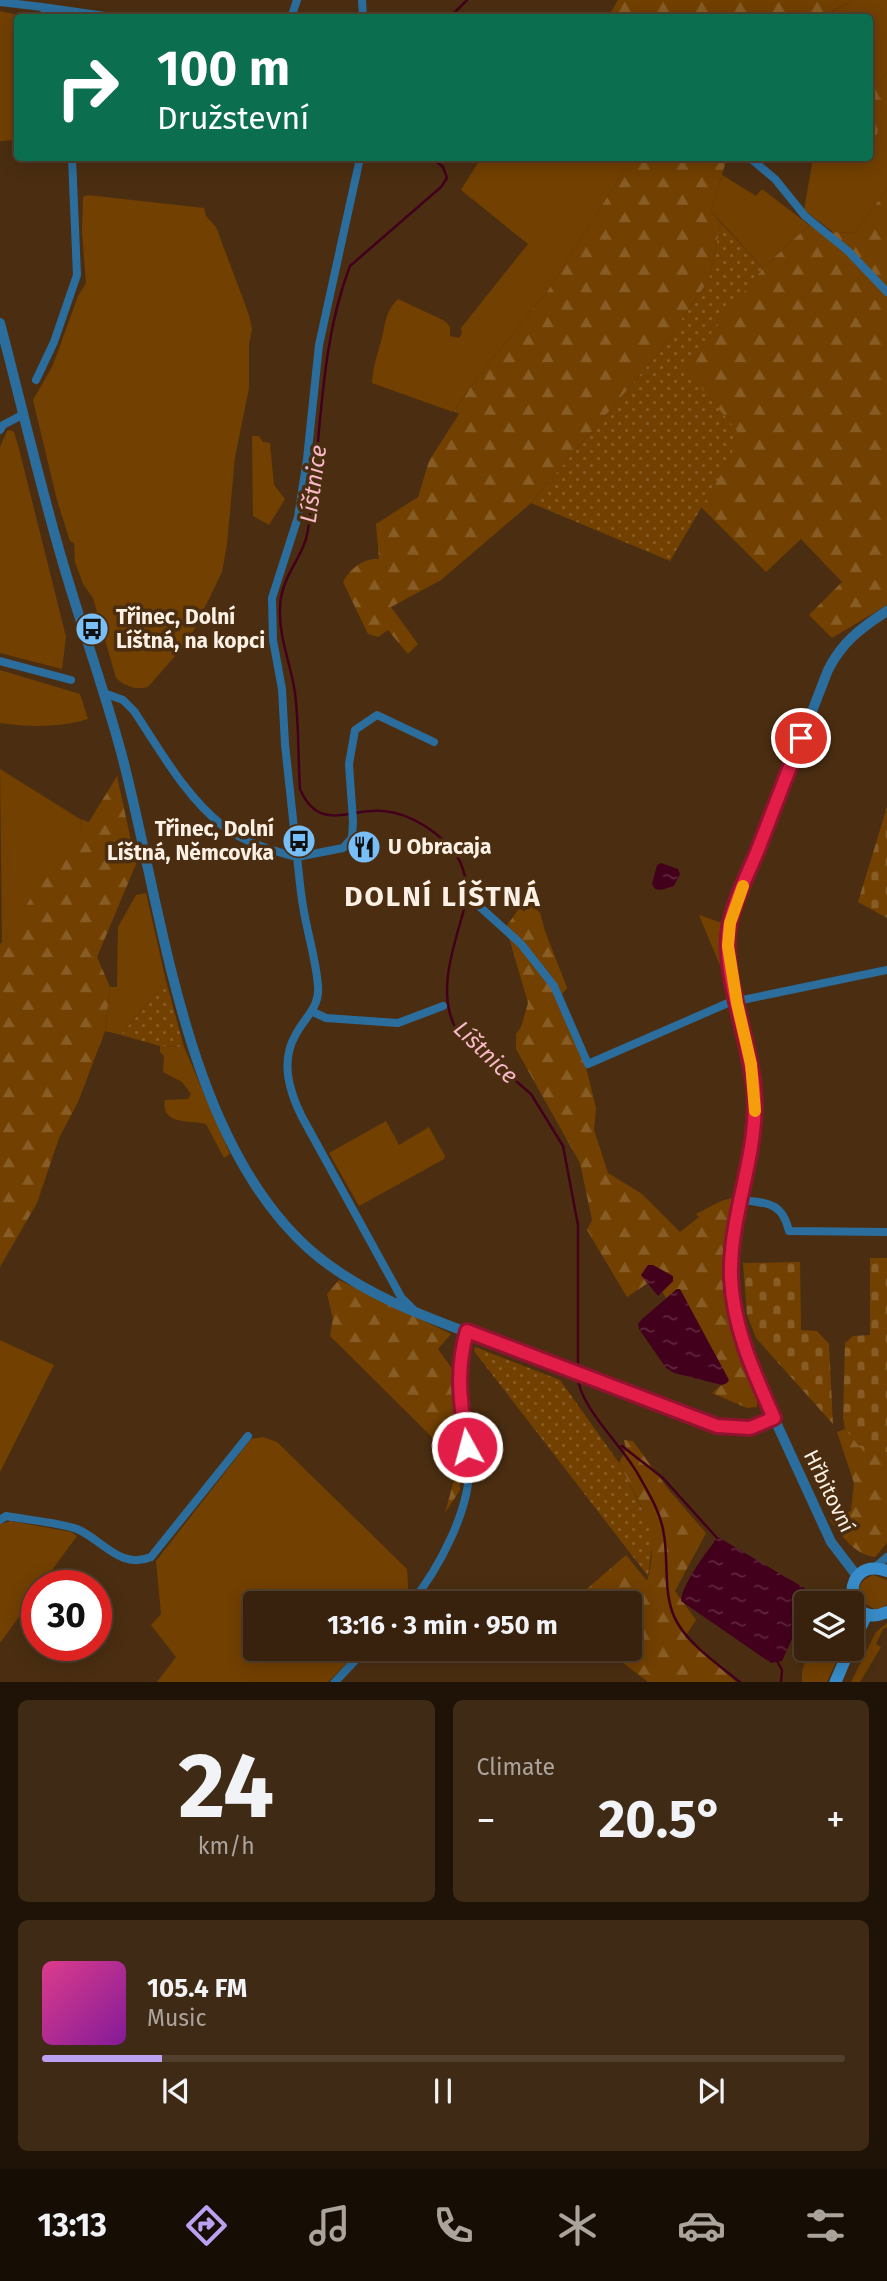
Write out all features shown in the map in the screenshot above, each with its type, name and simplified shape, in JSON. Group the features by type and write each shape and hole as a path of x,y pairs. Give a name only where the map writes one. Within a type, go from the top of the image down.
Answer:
{"main road":[{"path":"887,1571 866,1570 857,1576 852,1585 851,1596 855,1605 867,1614 875,1616 887,1612"},
{"path":"864,1620 867,1614"},
{"path":"835,1682 845,1661"}],"street":[{"path":"0,2 91,14"},
{"path":"42,7 48,14"},
{"path":"37,380 54,342 77,275 72,161"},
{"path":"359,161 319,345 298,517 272,598 273,640 282,689 286,755 303,905 319,988 313,1012 296,1034 288,1054 288,1077 293,1100 401,1297 414,1310"},
{"path":"754,161 775,179 805,216 848,251 887,292"},
{"path":"0,323 60,553 104,693 138,815 161,926 182,1007 207,1087 230,1140 256,1188 289,1229 324,1261 356,1283 414,1310 717,1426 750,1428 774,1418"},
{"path":"0,430 24,414"},
{"name":"Hřbitovní","path":"857,1576 831,1542 744,1348 735,1315 731,1276 753,1137 755,1104 751,1064 737,1003 728,935 743,885 833,659 853,634 887,611"},
{"path":"0,661 71,680"},
{"path":"104,693 123,700 134,711 199,803 224,827 269,850 298,857 343,848 352,838 354,821 349,764 355,730 376,715 434,742"},
{"path":"479,906 521,944 554,986 589,1064 728,1003 887,970"},
{"path":"313,1012 326,1018 398,1023 443,1006"},
{"path":"741,1200 772,1205 779,1209 785,1216 789,1231 887,1232"},
{"path":"421,1591 428,1583 451,1535 464,1500 469,1468 459,1384 460,1356 467,1331"},
{"path":"0,1520 6,1516 77,1529 121,1558 145,1560 151,1557 248,1437"},
{"path":"873,1569 887,1557"},
{"path":"334,1682 354,1661"}],"green space":[{"path":"618,0 853,0 827,14 610,14"},
{"path":"853,0 887,0 887,72 873,90 873,14 828,14"},
{"path":"0,11 14,14 14,140 0,141"},
{"path":"887,72 887,115 879,126 874,148 873,148 873,90"},
{"path":"887,115 887,190 854,233 833,232 804,210 812,161 873,161 873,147 879,126"},
{"path":"479,161 630,161 547,292 479,375 453,412 372,383 372,378 387,315 398,299 445,321 450,327 450,336 459,338 461,328 528,244 461,190"},
{"path":"630,161 726,161 711,211 721,223 709,280 657,355 531,503 441,580 391,607 418,644 408,654 388,630 378,637 368,634 343,582 358,565 379,559 376,524 418,497 429,461 459,414 454,411 479,375 547,292"},
{"path":"722,175 756,196 762,189 809,225 763,268 711,211"},
{"path":"887,190 887,605 832,638 809,615 842,582 801,539 766,572 700,506 731,457 683,367 763,268 809,225 825,234 854,233"},
{"path":"87,195 204,208 206,216 216,227 252,329 249,344 249,388 235,457 222,572 189,640 148,687 144,688 131,687 116,678 93,598 83,584 75,562 74,543 70,541 57,500 33,400 53,365 78,296 86,283 82,232 83,197"},
{"path":"721,223 763,268 684,367 737,431 731,457 670,561 531,503 657,355 709,280"},
{"path":"10,430 14,432 19,449 66,637 62,669 0,653 0,447"},
{"path":"252,436 259,436 263,442 270,443 274,485 285,499 269,525 253,516"},
{"path":"0,670 80,694 88,719 44,726 0,723"},
{"path":"0,769 80,819 82,831 2,942"},
{"path":"117,776 136,864 97,957 110,987 105,1031 78,1102 59,1138 37,1203 0,1267 0,944 61,849 82,831 80,819 89,822"},
{"path":"887,807 887,918 858,902"},
{"path":"146,893 166,981 121,1035 105,1031 110,987 117,987 118,927 136,895"},
{"path":"530,902 540,913 567,988 558,999 586,1067 596,1108 594,1130 608,1173 642,1194 680,1232 699,1217 696,1214 735,1197 725,1253 725,1300 736,1346 757,1395 757,1407 747,1408 712,1393 728,1380 677,1289 666,1298 662,1291 673,1281 641,1275 648,1283 627,1297 587,1230 592,1220 580,1163 516,1049 516,1034 521,1027 528,1003 506,927 520,907 524,912"},
{"path":"699,915 722,923 720,934 724,975"},
{"path":"166,981 184,1047 160,1046 121,1035"},
{"path":"160,1046 184,1047 230,1154 224,1158 206,1124 178,1120 167,1114 165,1100 188,1099 191,1094 182,1082 163,1072 164,1056 160,1052"},
{"path":"386,1121 399,1145 429,1127 445,1156 359,1206 329,1153"},
{"path":"870,1258 887,1258 887,1452 864,1452 845,1429 843,1418 845,1343 853,1336 870,1335"},
{"path":"800,1262 801,1330 817,1331 829,1344 833,1424 756,1338 747,1315 743,1263"},
{"path":"339,1280 451,1334 438,1349 458,1377 460,1490 445,1513 456,1472 447,1452 330,1336 333,1319 327,1294"},
{"path":"0,1340 54,1365 0,1472"},
{"path":"475,1347 560,1380 619,1463 649,1523 653,1540 648,1576 474,1351"},
{"path":"845,1429 864,1451 887,1452 887,1543 875,1557 855,1549 830,1520 851,1511 854,1483 837,1432"},
{"path":"263,1437 277,1442 407,1569 408,1591 243,1591 243,1661 350,1661 328,1682 157,1682 176,1657 151,1625 161,1614 156,1561 251,1439"},
{"path":"624,1440 633,1441 668,1489 706,1533 675,1591 696,1620 685,1637 736,1682 648,1682 621,1661 642,1661 642,1591 584,1591 626,1555 647,1581 652,1548 650,1533 641,1506 619,1463 626,1449"},
{"path":"11,1521 71,1532 77,1536 52,1570 21,1570 21,1614 0,1643 0,1524"},
{"path":"873,1575 887,1580 887,1605 876,1610 864,1603 864,1591 859,1591 862,1583"},
{"path":"887,1623 876,1644 881,1647 860,1682 851,1682 862,1661 864,1661 876,1632"},
{"path":"805,1661 837,1661 827,1682 802,1682"}],"water":[{"path":"661,863 678,869 680,874 674,886 661,890 655,889 652,884 657,865"},
{"path":"648,1265 673,1276 673,1281 658,1296 641,1275"},
{"path":"680,1289 729,1380 727,1383 722,1385 674,1373 666,1368 639,1329 638,1324 642,1319"},
{"path":"718,1537 809,1591 794,1591 794,1635 782,1661 771,1663 681,1601 690,1577"}],"waterway":[{"name":"Líštnice","path":"453,14 467,0"},
{"name":"Líštnice","path":"436,161 443,167 447,178 441,187 350,266 332,330 326,363 308,530 281,597 281,631 295,693 300,789 308,802 316,811 326,815 383,811 415,820 444,841 460,861 467,897 448,975 451,1016 456,1029 531,1094 563,1146 578,1225 578,1370"},
{"name":"Líštnice","path":"578,1377 586,1401 632,1465 658,1512 663,1527 670,1603 678,1624 699,1648 740,1682"},
{"path":"622,1446 663,1478 717,1538"},
{"path":"777,1661 782,1670 781,1682"}],"slow traffic":[{"path":"743,886 730,923 728,946 751,1064 755,1111"}],"place":[{"name":"Třinec, Dolní Líštná, na kopci","path":"92,629"},
{"name":"Třinec, Dolní Líštná, Němcovka","path":"299,841"},
{"name":"U Obracaja","path":"364,847"}],"district":[{"name":"DOLNÍ LÍŠTNÁ","path":"443,896"}],"route":[{"path":"467,1447 459,1384 460,1356 467,1331 717,1426 750,1428 774,1418 744,1348 735,1315 731,1276 736,1227 753,1137 755,1104 751,1064 737,1003 728,935 743,885 801,738"}]}
